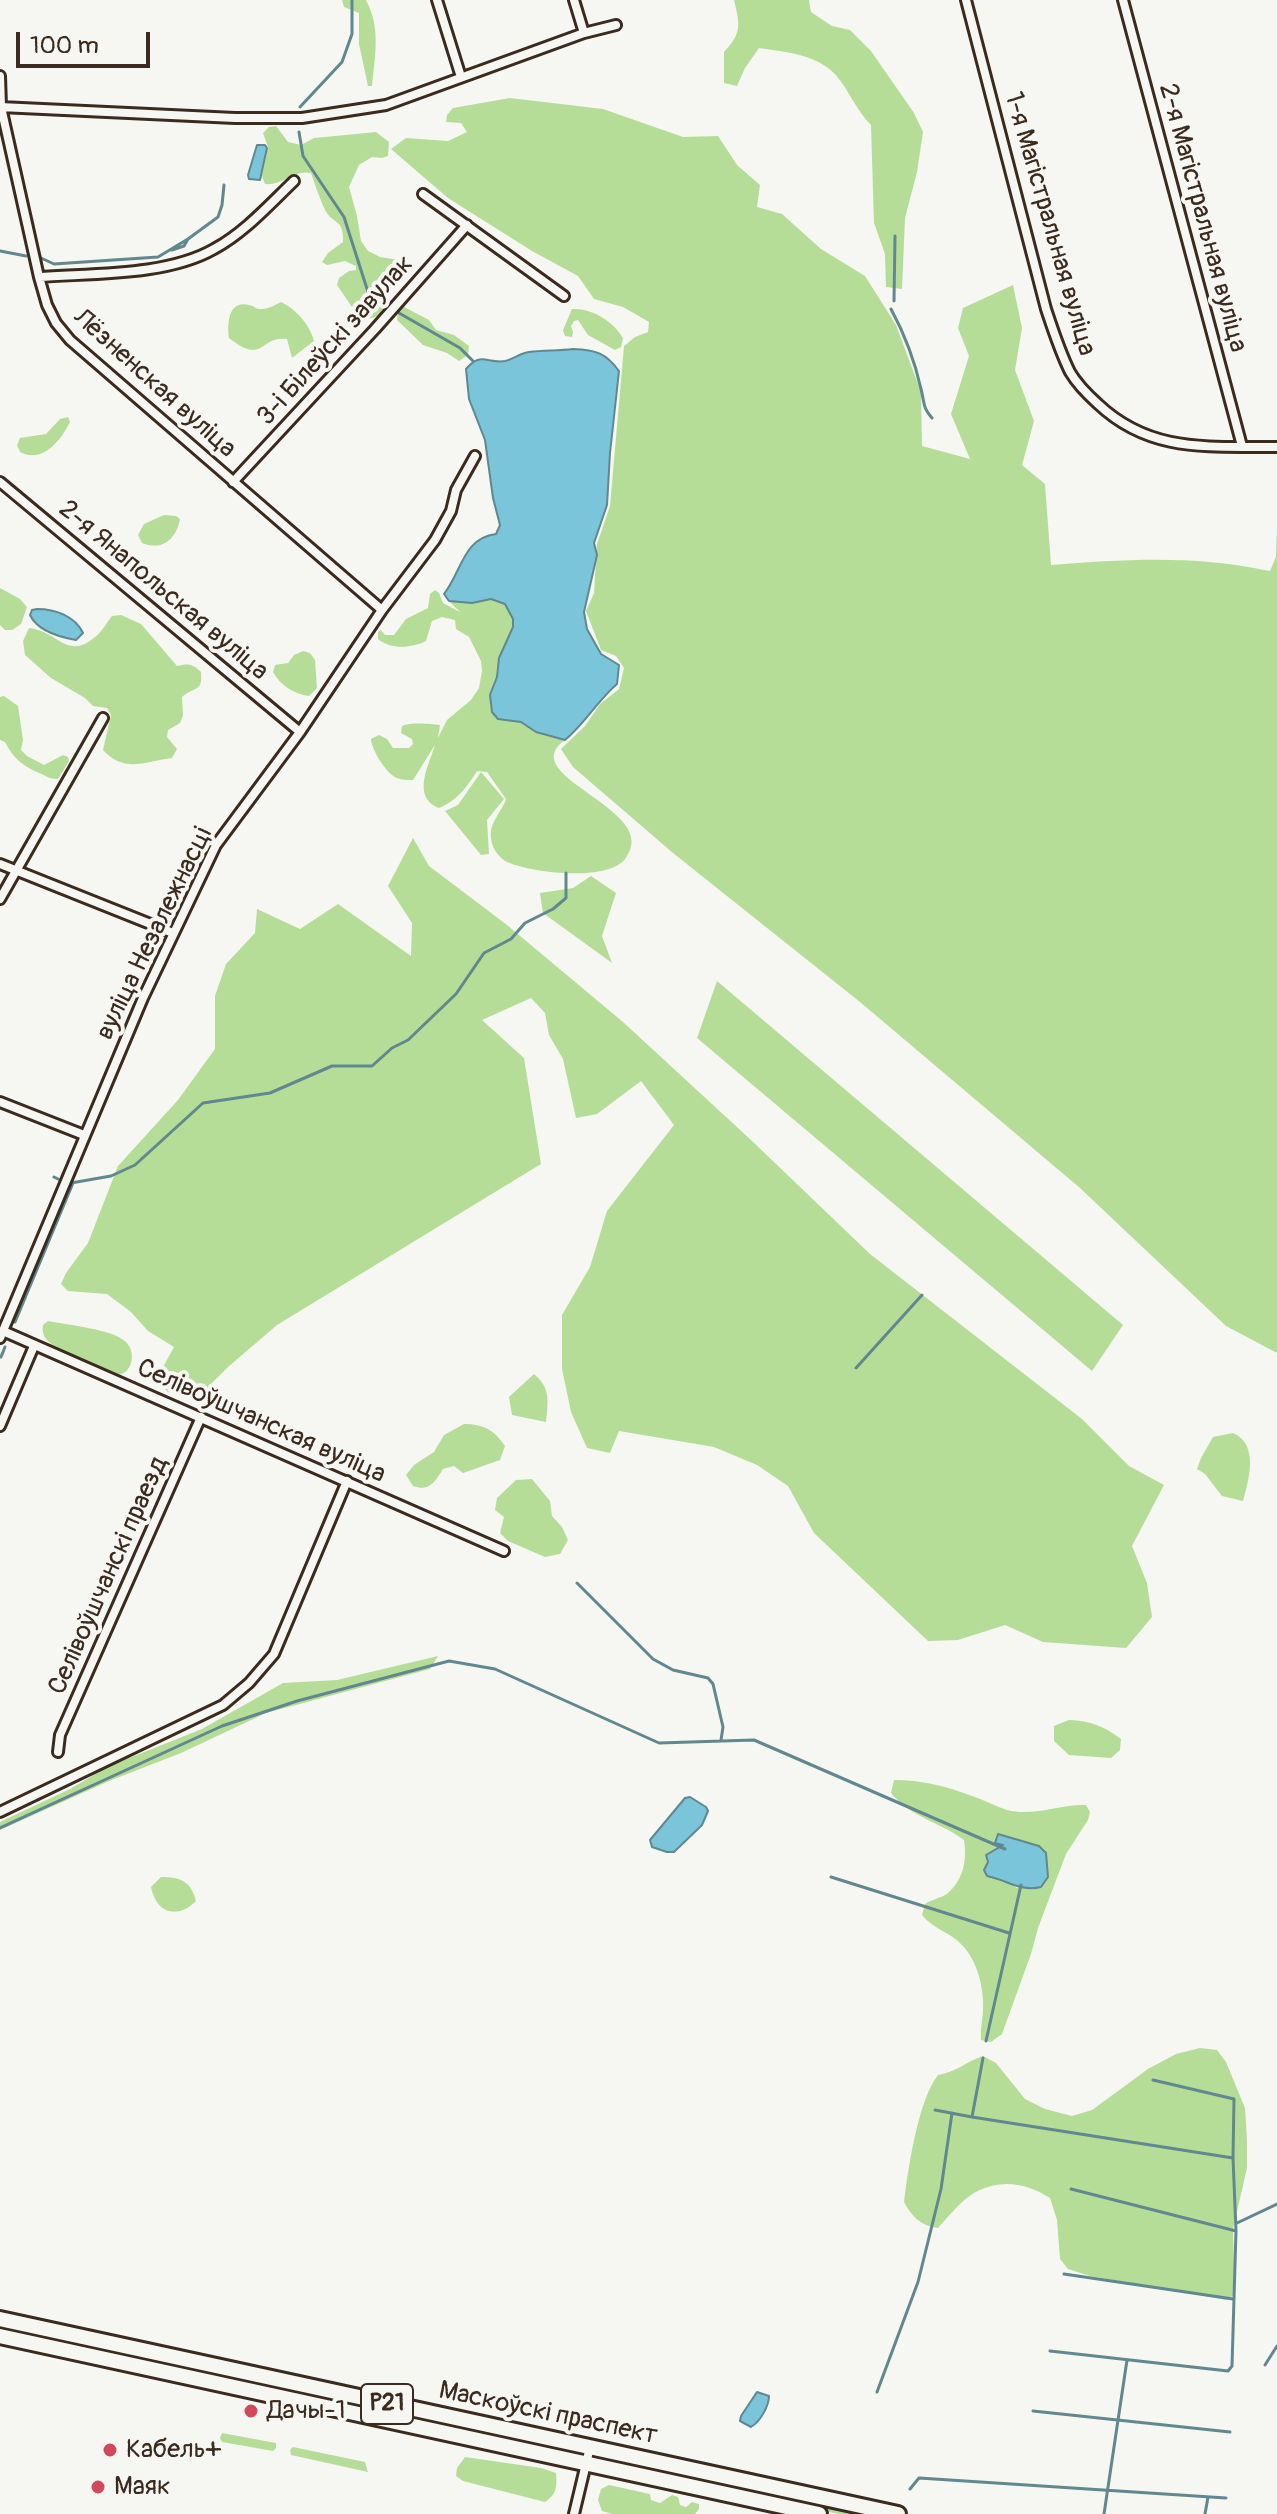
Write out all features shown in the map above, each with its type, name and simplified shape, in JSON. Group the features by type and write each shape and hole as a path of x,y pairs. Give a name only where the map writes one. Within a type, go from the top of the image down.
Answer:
{"main road":[{"path":"0,2321 0,2334"},
{"name":"Маскоўскі праспект","path":"0,2321 898,2514"},
{"name":"Маскоўскі праспект","path":"0,2334 819,2514"}],"street":[{"path":"437,0 461,77"},
{"path":"574,0 584,33"},
{"name":"1-я Магістральная вуліца","path":"966,0 1046,309 1072,375 1109,415 1151,439 1207,447 1277,447"},
{"name":"2-я Магістральная вуліца","path":"1123,0 1242,446"},
{"path":"0,107 235,118 302,118 386,105 584,33 616,25"},
{"name":"Лёзненская вуліца","path":"0,76 0,107 39,277 56,323 70,340 382,610"},
{"path":"39,277 171,267 214,249 253,221 294,181"},
{"path":"423,194 564,296"},
{"name":"3-і Білеўскі завулак","path":"233,482 467,225"},
{"name":"вуліца Незалежнасці","path":"1,1334 84,1135 173,933 216,845 435,540 451,511 456,490 475,456"},
{"name":"2-я Янапольская вуліца","path":"0,482 300,732"},
{"path":"0,899 103,718"},
{"path":"0,864 173,933"},
{"path":"0,1102 84,1135"},
{"path":"0,1306 11,1311"},
{"name":"Селівоўшчанская вуліца","path":"1,1334 201,1417 504,1551"},
{"path":"0,1426 34,1346"},
{"name":"Селівоўшчанскі праезд","path":"58,1752 60,1735 201,1417"},
{"path":"0,1812 223,1705 249,1683 274,1654 347,1481"},
{"path":"574,2514 590,2447"}],"green space":[{"path":"342,0 366,0 371,10 376,42 372,86 368,86 359,44 359,13 344,7"},
{"path":"734,0 809,0 811,12 832,26 850,30 871,51 914,113 923,132 905,218 902,289 886,287 885,254 874,223 871,125 835,74 818,62 800,55 759,48 737,86 724,83 724,52 738,28"},
{"path":"510,98 603,109 683,137 718,136 737,165 760,185 757,207 782,214 821,249 865,276 896,325 921,392 922,446 970,459 951,414 969,356 958,328 963,308 1013,285 1022,328 1015,370 1034,421 1022,465 1045,484 1051,565 1188,560 1270,571 1276,557 1277,527 1277,1353 1226,1326 1080,1188 860,1002 673,853 573,767 561,749 585,726 600,704 619,689 624,668 616,656 601,650 586,611 594,593 597,544 610,506 624,346 648,332 649,322 623,307 594,299 578,276 448,198 391,149 406,138 448,141 467,132 461,123 446,122 453,108"},
{"path":"276,126 288,142 301,145 314,138 376,132 389,142 388,156 372,157 359,165 349,187 361,241 368,251 380,257 412,262 406,273 390,286 386,306 379,315 360,319 337,285 339,278 356,270 356,266 345,261 327,265 322,262 343,242 343,234 340,225 325,210 311,173 299,173 277,183 265,184 262,176 268,147 263,133 269,127"},
{"path":"281,302 302,318 314,341 292,358 287,339 271,341 256,350 240,346 229,338 230,314 237,306 242,304 265,309"},
{"path":"404,307 429,320 436,330 454,335 469,346 468,355 459,361 447,353 423,345 397,320 398,311"},
{"path":"572,309 594,313 608,321 623,338 621,347 615,350 588,335 578,320 571,326 572,337 565,336 563,330"},
{"path":"68,417 70,422 66,429 44,453 28,455 20,452 17,445 20,438 46,434 60,419"},
{"path":"164,515 180,519 175,533 167,542 156,546 142,543 138,535 144,524"},
{"path":"0,588 20,599 27,607 21,624 12,630 5,630 0,625"},
{"path":"435,590 443,603 460,612 449,601 472,603 491,599 505,604 513,619 513,627 499,658 497,677 490,695 533,729 565,740 554,754 558,767 571,781 610,809 625,825 632,841 625,859 616,866 602,871 569,873 507,862 494,849 491,832 506,799 487,772 477,771 461,793 439,808 431,803 424,789 426,771 435,745 413,780 394,777 382,763 371,739 379,735 387,739 393,748 409,748 413,744 412,739 401,733 402,726 416,724 440,725 438,738 447,720 471,700 479,688 481,661 469,637 456,629 455,620 442,617 432,621 426,641 414,645 395,646 378,639 381,630 385,635 394,635 406,619 428,608 430,594"},
{"path":"121,615 141,624 177,666 190,665 201,672 199,686 182,697 180,723 168,730 167,737 177,749 172,758 127,764 111,757 103,750 111,715 107,708 93,706 51,678 25,655 23,641 29,628 48,634 62,643 77,646 98,635 112,616"},
{"path":"303,651 310,653 315,660 317,688 309,696 288,688 273,672 275,665 288,663 294,655"},
{"path":"4,696 18,706 23,740 21,750 27,756 44,765 63,755 68,757 69,761 58,779 23,764 0,740 0,697"},
{"path":"481,772 504,799 487,820 489,854 481,855 445,811 458,805"},
{"path":"413,838 429,866 507,925 623,1022 870,1254 1082,1419 1129,1466 1164,1485 1132,1546 1147,1583 1152,1617 1126,1648 1043,1642 1005,1625 958,1640 928,1641 814,1533 788,1486 757,1465 714,1447 619,1431 610,1453 587,1448 571,1412 562,1369 562,1315 590,1267 607,1211 674,1125 641,1081 597,1114 576,1118 563,1059 549,1035 545,1013 531,998 482,1020 524,1058 541,1164 277,1325 204,1391 188,1396 168,1392 156,1380 174,1347 148,1331 131,1312 107,1294 68,1291 61,1284 88,1243 118,1166 178,1100 215,1049 215,996 226,964 255,933 257,909 300,929 338,904 411,956 412,923 388,886"},
{"path":"591,876 616,893 602,936 612,963 543,913 540,893 573,888"},
{"path":"717,981 1123,1325 1092,1371 697,1038"},
{"path":"48,1321 101,1331 120,1338 131,1352 129,1367 121,1374 110,1374 71,1356 45,1338 43,1325"},
{"path":"534,1374 546,1390 546,1422 512,1415 509,1397"},
{"path":"464,1424 483,1427 497,1436 505,1446 500,1460 463,1473 454,1466 443,1469 427,1487 413,1486 406,1475 414,1465 434,1452 444,1435"},
{"path":"1233,1433 1241,1438 1249,1454 1249,1473 1243,1501 1222,1496 1205,1474 1197,1469 1213,1437"},
{"path":"532,1479 550,1501 552,1516 568,1540 560,1554 545,1557 508,1541 500,1533 504,1517 495,1510 497,1498 516,1480"},
{"path":"438,1656 430,1669 266,1713 0,1830 0,1822 70,1789 109,1766 202,1729 283,1683 337,1680"},
{"path":"1069,1720 1090,1723 1109,1731 1121,1739 1120,1750 1111,1758 1069,1755 1054,1741 1054,1726"},
{"path":"894,1780 914,1781 953,1789 1017,1812 1086,1805 1090,1812 1066,1854 1002,2034 991,2042 981,2040 982,1992 972,1958 957,1941 922,1915 925,1904 946,1895 958,1881 964,1861 964,1840 916,1814 891,1793","holes":["1003,1835 1039,1846 1017,1888 1004,1880 987,1876 984,1870 994,1850 1002,1847 1003,1844 995,1843"]},
{"path":"161,1877 184,1882 196,1901 175,1912 162,1908 151,1887"},
{"path":"1200,2048 1217,2050 1226,2062 1245,2108 1247,2168 1233,2229 1235,2294 1227,2300 1090,2276 1068,2269 1060,2259 1057,2220 1050,2198 1031,2188 1001,2184 981,2190 962,2202 938,2228 918,2220 904,2202 920,2118 938,2075 983,2056 996,2063 1025,2099 1045,2109 1072,2116 1092,2110 1148,2069 1176,2054"},
{"path":"222,2433 276,2443 276,2448 273,2451 222,2442"},
{"path":"293,2447 365,2462 368,2472 291,2455"},
{"path":"465,2457 556,2473 555,2490 545,2502 463,2481 456,2476 457,2468"},
{"path":"612,2457 873,2514 839,2514 611,2465"},
{"path":"609,2485 650,2494 651,2500 660,2503 672,2495 678,2497 680,2505 686,2507 692,2502 699,2504 699,2509 695,2514 612,2514 602,2511 598,2500 601,2489"}],"water":[{"path":"257,145 267,148 260,180 249,179 248,175"},
{"path":"573,349 600,354 619,371 607,505 594,543 597,555 584,612 587,629 601,654 619,665 617,684 565,740 536,732 521,722 498,719 492,712 490,695 497,677 499,658 513,627 513,619 505,604 491,599 472,603 449,601 444,594 470,549 476,542 496,534 500,525 485,440 469,399 466,369 480,359 505,361 529,352"},
{"path":"32,610 64,615 75,622 83,633 76,640 49,632 30,615"},
{"path":"690,1797 708,1811 702,1825 674,1852 652,1847 650,1840 685,1798"},
{"path":"998,1834 1039,1846 1046,1853 1048,1877 1041,1887 1020,1887 987,1876 984,1870 988,1862 986,1855 1003,1845 995,1843"},
{"path":"757,2392 769,2396 769,2400 761,2418 751,2427 740,2421"}],"waterway":[{"path":"300,107 342,62 352,34 352,0"},
{"path":"299,132 303,156 344,217 368,292 384,304"},
{"path":"41,258 54,264 158,257 218,217 224,185"},
{"path":"894,301 895,236"},
{"path":"172,250 184,246 188,239"},
{"path":"0,251 26,256"},
{"path":"891,309 909,348 925,408 932,418"},
{"path":"399,313 460,348 473,361"},
{"path":"71,1183 111,1176 135,1165 203,1103 270,1093 332,1066 372,1066 392,1048 408,1040 456,994 484,953 511,939 525,923 553,909 566,898 566,873"},
{"path":"54,1177 58,1179"},
{"path":"15,1322 73,1183"},
{"path":"856,1368 922,1295"},
{"path":"1,1357 5,1347"},
{"path":"577,1583 653,1659 673,1670 708,1678 713,1684 723,1727 721,1740"},
{"path":"0,1828 222,1726 297,1701 449,1661 495,1669 659,1743 754,1740 1005,1849"},
{"path":"831,1877 1009,1933"},
{"path":"986,2041 1021,1885"},
{"path":"983,2058 972,2117 1233,2158 1236,2231 1232,2366 1228,2371 1050,2351"},
{"path":"1153,2080 1234,2099 1233,2158"},
{"path":"935,2110 972,2117"},
{"path":"877,2392 918,2282 941,2189 952,2113"},
{"path":"1071,2189 1236,2231"},
{"path":"1237,2223 1277,2204"},
{"path":"1064,2274 1233,2299"},
{"path":"1265,2365 1277,2346"},
{"path":"1104,2514 1127,2360"},
{"path":"1033,2411 1230,2432"},
{"path":"910,2489 919,2478 1226,2498"},
{"path":"1205,2514 1208,2497"}],"place":[{"name":"Дачы-1","path":"251,2411"},
{"name":"Кабель+","path":"110,2450"},
{"name":"Маяк","path":"98,2487"}]}
